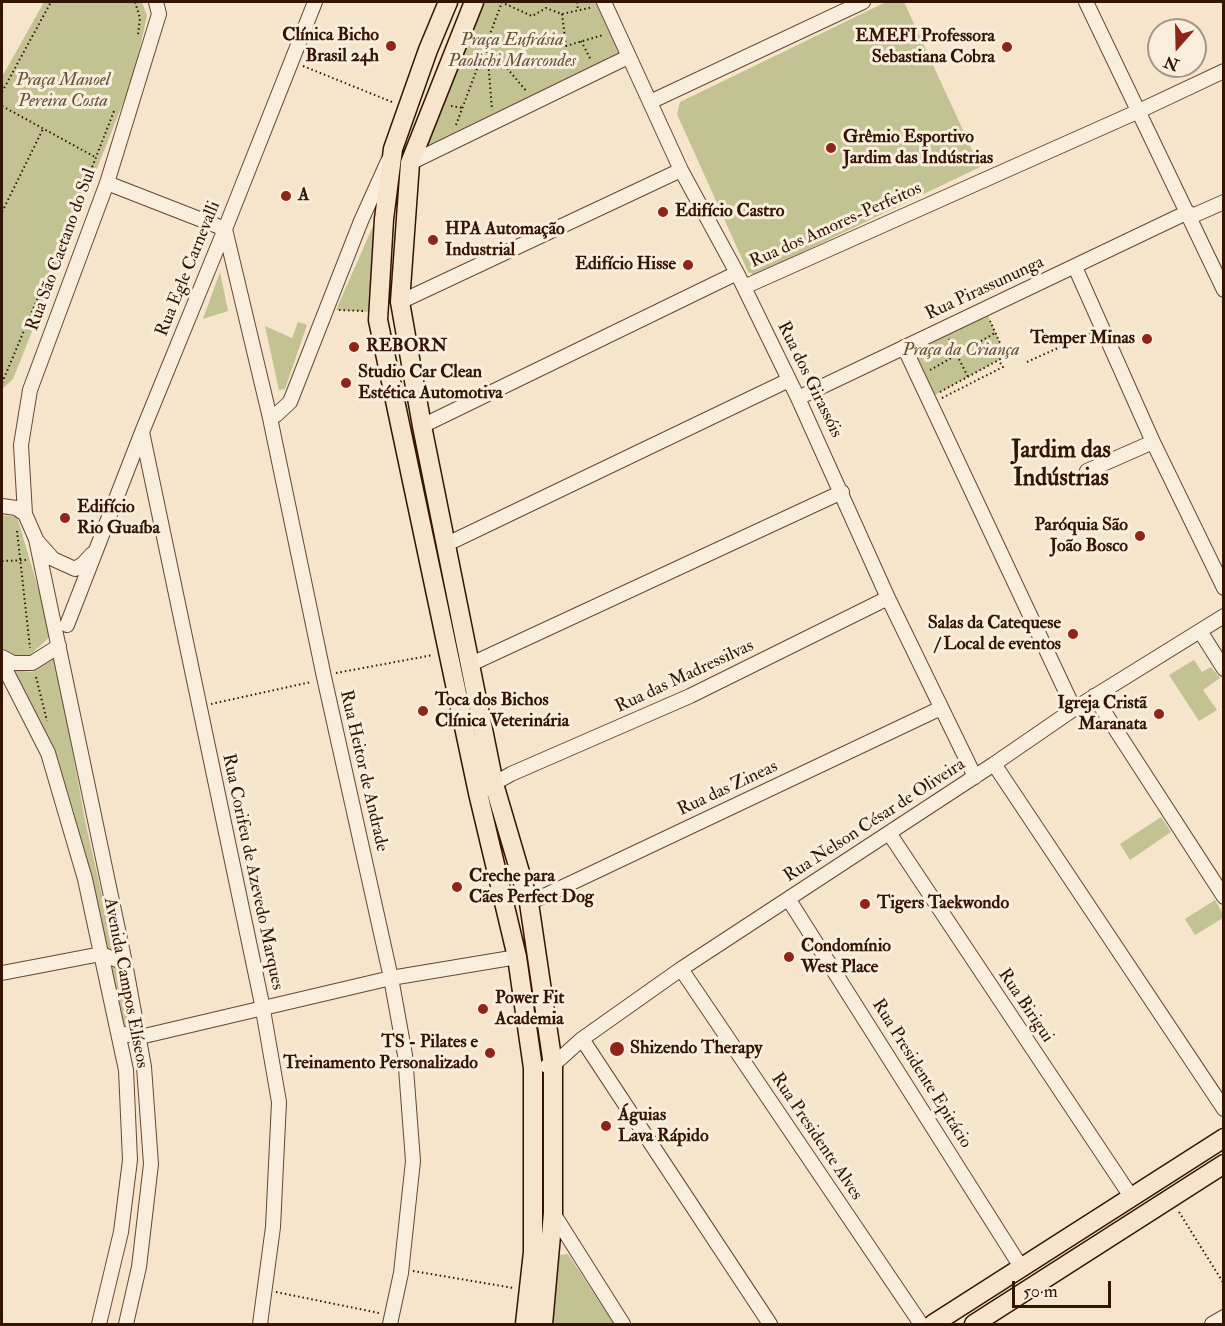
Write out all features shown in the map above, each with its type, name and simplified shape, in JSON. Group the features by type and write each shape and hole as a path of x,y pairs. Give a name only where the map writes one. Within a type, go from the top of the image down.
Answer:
{"main road":[{"path":"448,2 393,148 384,219 378,320 477,793 517,957 532,1068 533,1252 525,1324"},
{"path":"474,2 410,163 400,302 445,545 494,784 529,903 553,1065 553,1213 543,1324"},
{"path":"432,42 455,52"},
{"path":"933,1324 1224,1138"},
{"path":"974,1324 1224,1164"}],"street":[{"name":"Rua São Caetano do Sul","path":"25,514 21,445 30,390 107,183 159,14 156,2"},
{"path":"650,102 863,2"},
{"path":"1086,2 1224,290"},
{"name":"Rua Egle Carnevalli","path":"67,625 142,432 225,229 311,4"},
{"name":"Rua dos Girassóis","path":"601,4 681,170 737,273 798,398 888,598 975,777"},
{"path":"410,163 628,57"},
{"name":"Rua dos Amores-Perfeitos","path":"744,287 1139,111 1224,70"},
{"path":"270,418 290,402 361,221 393,148"},
{"path":"400,302 681,170"},
{"path":"107,183 225,229"},
{"name":"Rua Pirassununga","path":"798,398 1075,267 1189,215 1224,202"},
{"path":"361,221 371,217 384,219"},
{"name":"Rua Heitor de Andrade","path":"225,229 270,418 324,677 391,978 405,1055 412,1161 401,1269 391,1320"},
{"path":"1075,267 1153,442 1224,588"},
{"path":"422,426 737,273"},
{"path":"904,347 933,399 1074,709"},
{"path":"445,545 789,380"},
{"name":"Rua Corifeu de Azevedo Marques","path":"142,432 263,1010 279,1102 273,1227 260,1324"},
{"path":"1087,471 1153,442"},
{"path":"469,665 842,492"},
{"path":"2,506 16,508 25,514 36,539 140,1037 151,1164 139,1268 126,1324"},
{"path":"36,539 53,559 75,569 83,564 95,550"},
{"name":"Rua das Madressilvas","path":"477,793 511,774 690,696 888,598"},
{"name":"Rua Nelson César de Oliveira","path":"553,1065 582,1039 681,969 975,777 1074,709 1224,616"},
{"path":"1200,631 1224,669"},
{"path":"2,657 13,663 32,663 59,646"},
{"name":"Avenida Campos Elíseos","path":"2,663 48,753 85,879 126,1070 129,1160 121,1232 99,1324"},
{"path":"1094,696 1224,897"},
{"name":"Rua das Zineas","path":"529,903 941,708"},
{"path":"994,764 1224,1108"},
{"name":"Rua Birigui","path":"889,833 1132,1198"},
{"name":"Rua Presidente Epitácio","path":"789,900 1022,1267"},
{"path":"2,973 100,954 125,963"},
{"path":"118,1033 140,1037 263,1010 391,978 517,957"},
{"name":"Rua Presidente Alves","path":"681,969 921,1324"},
{"path":"582,1039 770,1324"},
{"path":"532,1068 553,1065"},
{"path":"553,1213 623,1324"},
{"path":"1212,1324 1224,1317"}],"path":[{"path":"2,92 51,2"},
{"path":"135,2 140,18 137,38"},
{"path":"453,134 502,2 532,16 546,8 562,14 601,4"},
{"path":"578,2 578,10"},
{"path":"562,14 566,46"},
{"path":"487,44 566,46 610,33"},
{"path":"581,41 594,65"},
{"path":"487,44 531,96"},
{"path":"487,44 493,114"},
{"path":"296,63 400,105"},
{"path":"2,383 117,105"},
{"path":"2,106 95,157"},
{"path":"452,106 463,108"},
{"path":"2,212 43,128"},
{"path":"336,310 372,312"},
{"path":"933,399 1006,356 988,317"},
{"path":"1027,362 1102,328"},
{"path":"925,373 995,333"},
{"path":"949,338 968,377"},
{"path":"933,399 1003,367 999,361"},
{"path":"2,561 30,559"},
{"path":"1170,1198 1224,1284"},
{"path":"401,1269 529,1290"},
{"path":"265,1290 391,1320"}],"green space":[{"name":"Praça Manoel Pereira Costa","path":"44,2 142,2 147,16 133,78 13,379 2,389 2,77"},
{"name":"Praça Eufrásia Paolichi Marcondes","path":"477,2 597,2 619,53 425,147"},
{"name":"Grêmio Esportivo Jardim das Indústrias","path":"886,2 904,2 980,167 755,275 748,272 677,114 680,102"},
{"path":"373,226 372,312 336,310"},
{"path":"220,272 228,311 203,319"},
{"name":"Praça da Criança","path":"985,309 1006,356 935,395 913,348"},
{"path":"298,322 307,325 285,389 279,390 265,326 292,338"},
{"path":"2,515 16,517 18,520 52,635 28,657 16,656 3,649 2,646"},
{"path":"54,652 86,825 132,1028 122,1029 91,879 55,752 14,670 32,672"},
{"path":"1194,660 1202,672 1211,667 1220,678 1203,690 1217,710 1199,721 1169,675"},
{"path":"1161,817 1171,832 1130,860 1120,844"},
{"path":"1215,900 1223,918 1195,935 1185,919"},
{"path":"568,1254 613,1324 552,1324 559,1255"}],"place":[{"name":"Clínica Bicho Brasil 24h","path":"391,46"},
{"name":"EMEFI Professora Sebastiana Cobra","path":"1007,47"},
{"name":"Grêmio Esportivo Jardim das Indústrias","path":"831,148"},
{"name":"A","path":"286,196"},
{"name":"Edifício Castro","path":"663,212"},
{"name":"HPA Automação Industrial","path":"433,240"},
{"name":"Edifício Hisse","path":"688,265"},
{"name":"Temper Minas","path":"1147,339"},
{"name":"REBORN","path":"354,347"},
{"name":"Studio Car Clean Estética Automotiva","path":"346,383"},
{"name":"Edifício Rio Guaíba","path":"65,518"},
{"name":"Paróquia São João Bosco","path":"1140,536"},
{"name":"Salas da Catequese / Local de eventos","path":"1073,634"},
{"name":"Toca dos Bichos Clínica Veterinária","path":"423,711"},
{"name":"Igreja Cristã Maranata","path":"1159,714"},
{"name":"Creche para Cães Perfect Dog","path":"457,887"},
{"name":"Tigers Taekwondo","path":"865,904"},
{"name":"Condomínio West Place","path":"789,957"},
{"name":"Power Fit Academia","path":"483,1009"},
{"name":"Shizendo Therapy","path":"617,1049"},
{"name":"TS - Pilates e Treinamento Personalizado","path":"490,1053"},
{"name":"Águias Lava Rápido","path":"606,1126"}],"district":[{"name":"Jardim das Indústrias","path":"1061,466"}]}
